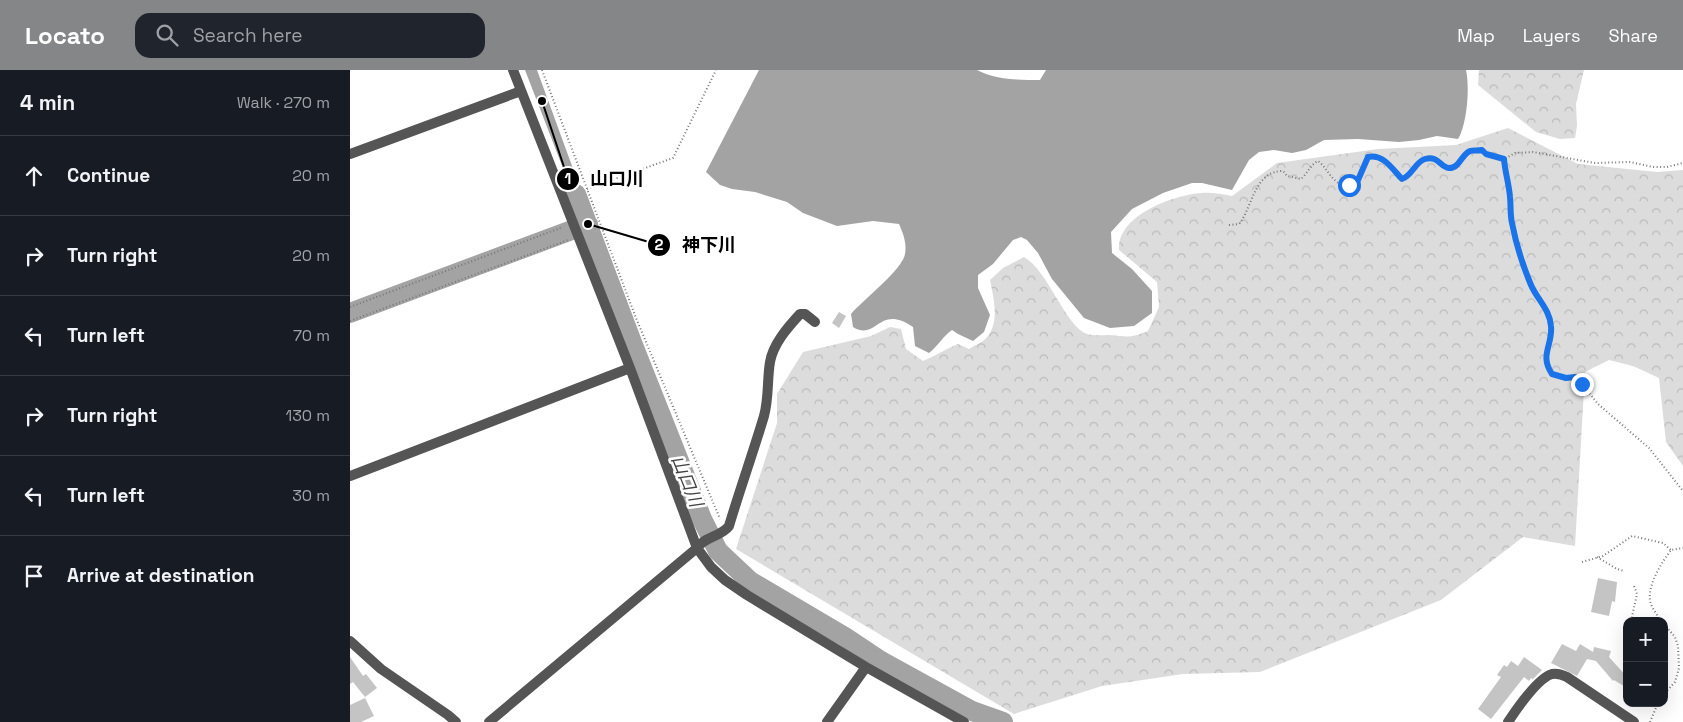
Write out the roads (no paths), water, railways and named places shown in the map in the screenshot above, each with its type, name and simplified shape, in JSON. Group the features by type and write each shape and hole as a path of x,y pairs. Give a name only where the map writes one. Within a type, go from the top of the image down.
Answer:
{"street":[{"path":"513,70 699,545 711,566 725,580 747,595 866,667 964,722"},
{"path":"350,154 521,91"},
{"path":"489,722 699,545 724,531 729,526 765,413 769,389 770,362 774,350 788,328 800,314 805,314 815,322"},
{"path":"350,476 630,368"},
{"path":"350,641 381,669 456,722"},
{"path":"827,722 866,667"},
{"path":"1508,722 1542,680 1552,674 1562,674 1634,722"}],"waterway":[{"name":"山口川","path":"576,194 702,519 718,551 750,581 845,637 881,661 972,711 1003,722"},
{"path":"350,313 588,224"}],"place":[{"name":"山口川","path":"542,101"},
{"name":"神下川","path":"588,224"}]}
